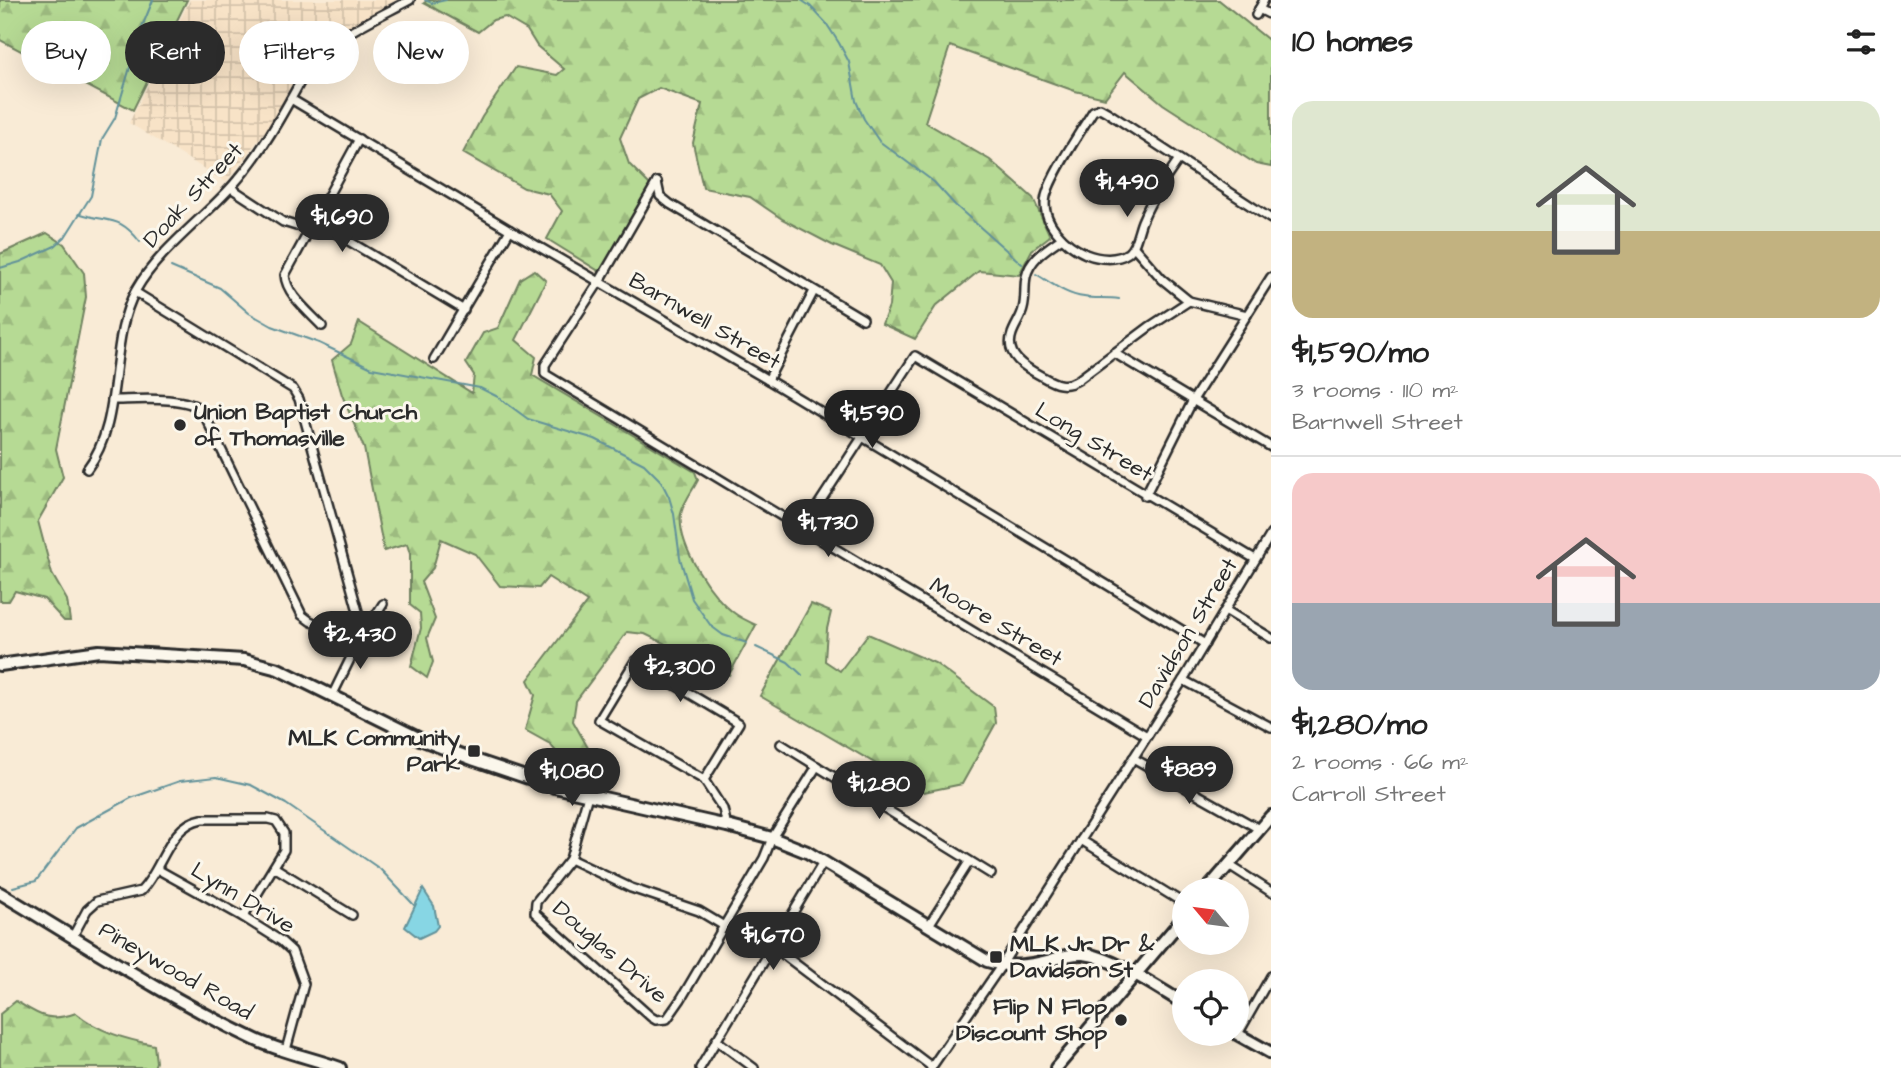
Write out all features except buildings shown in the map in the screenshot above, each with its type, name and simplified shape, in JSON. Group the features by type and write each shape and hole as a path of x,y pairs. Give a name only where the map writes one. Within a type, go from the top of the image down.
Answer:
{"street":[{"name":"Doak Street","path":"87,469 103,443 125,321 135,292 150,270 231,188 265,144 308,68 327,48 410,0"},
{"path":"1264,0 1258,12 1271,15"},
{"name":"Barnwell Street","path":"291,99 768,380 1205,644"},
{"path":"1179,159 1147,210 1134,247 1119,258 1086,254 1062,238 1046,213 1046,194 1093,111 1100,108 1107,112 1271,219"},
{"path":"322,326 285,282 287,267 359,139"},
{"path":"598,281 657,182 658,192 663,199 863,319"},
{"path":"231,188 283,222 296,226 327,228 464,310"},
{"path":"434,359 510,230"},
{"path":"1062,238 1032,262 1022,313 1011,338 1013,354 1029,369 1052,382 1063,385 1078,380 1189,301"},
{"path":"1134,247 1162,279 1189,301 1247,315"},
{"path":"1145,496 1193,400 1271,277"},
{"name":"Moore Street","path":"598,281 545,365 545,374 1147,736"},
{"path":"768,380 814,290"},
{"path":"135,292 293,389 299,399 364,633"},
{"path":"1114,352 1271,447"},
{"name":"Long Street","path":"863,438 915,356 1145,496 1255,559"},
{"path":"112,400 184,402 196,405 202,410 302,615 358,643"},
{"path":"803,528 863,438"},
{"name":"Davidson Street","path":"931,1067 1001,966 1184,680 1271,534"},
{"path":"332,696 358,643 383,604"},
{"path":"1225,610 1271,638"},
{"path":"0,665 99,651 244,660 278,669 420,739 545,784 727,826 772,838 807,852 987,961 1001,966 1042,963 1084,954 1111,962 1172,997"},
{"path":"704,780 739,723 635,661 599,720 704,780 723,809 727,826"},
{"path":"1184,680 1271,727"},
{"path":"781,744 991,874"},
{"path":"1133,758 1259,829"},
{"name":"Douglas Drive","path":"588,795 570,859 536,902 535,913 656,1020 667,1019 817,766"},
{"path":"1218,878 1271,816"},
{"path":"73,936 87,910 97,901 142,891 174,838 184,827 192,821 213,818 260,818 276,821 284,833 284,850 243,917"},
{"path":"1081,840 1172,896"},
{"path":"570,859 631,888 688,906 724,926"},
{"path":"700,1068 824,861"},
{"path":"929,925 970,862"},
{"path":"1229,866 1271,892"},
{"path":"274,867 352,915"},
{"name":"Lynn Drive","path":"157,869 243,917 292,951 304,984 286,1049"},
{"name":"Pineywood Road","path":"0,893 179,1000 257,1041 340,1068"},
{"path":"1056,1068 1172,931"},
{"path":"772,946 931,1067"},
{"path":"1249,1015 1271,976"},
{"path":"716,1040 754,1068"},
{"path":"1249,1040 1271,1053"}],"shaded area":[{"path":"190,0 396,0 359,21 239,21 239,84 292,84 269,126 226,182 129,123 148,84 225,84 225,21 180,21"}],"green space":[{"path":"0,0 187,0 177,21 125,21 125,84 146,84 133,110 84,84 111,84 111,21 21,21 21,51 0,40"},
{"path":"428,0 1219,0 1271,42 1271,167 1256,164 1163,104 1125,72 1105,98 1075,91 950,46 925,122 990,160 1033,198 1050,236 1032,250 1019,275 979,271 936,306 915,339 882,324 889,306 891,283 880,265 832,245 782,219 750,197 703,188 693,143 702,104 659,88 638,99 620,138 629,164 652,187 602,273 547,239 562,211 549,194 524,188 463,153 482,117 516,67 557,75 564,69 537,46 527,30 505,17 493,20 478,32 469,27 469,21 458,21 424,3"},
{"path":"47,233 64,244 84,273 86,297 56,449 63,477 38,521 52,574 67,600 70,621 64,621 44,599 15,591 9,601 0,601 0,254"},
{"path":"534,270 546,281 516,340 536,357 532,375 695,472 698,480 681,514 684,540 698,570 717,596 737,615 756,625 729,675 645,634 627,632 576,701 573,721 592,755 581,777 571,770 550,744 525,730 535,695 528,680 587,602 548,577 539,588 500,586 475,554 441,539 433,568 421,582 435,619 427,638 433,662 427,678 411,666 421,628 420,613 410,605 410,554 407,544 384,551 364,448 342,395 332,360 351,344 359,322 472,393 474,375 466,363 483,333 498,328 520,279"},
{"path":"811,604 831,612 825,661 840,671 868,634 935,663 994,707 996,723 962,784 924,792 760,696"},
{"path":"16,1001 44,1016 58,1017 76,1013 113,1034 154,1045 154,1068 0,1068 0,1014"}],"water":[{"path":"423,889 434,906 438,926 419,938 405,927"}],"waterway":[{"path":"0,268 55,246 65,237 91,196 102,139 115,118 142,27 153,0"},
{"path":"425,0 432,3 446,0"},
{"path":"801,0 826,23 839,43 849,62 856,101 879,141 934,182 955,205 1022,264"},
{"path":"81,214 114,221 133,233 140,242"},
{"path":"171,267 220,288 249,313 272,326 319,343 372,368 480,388 498,397 528,419 595,439 644,464 661,481 669,497 680,558 692,599 711,626 723,635 747,643"},
{"path":"1036,274 1077,296 1119,299"},
{"path":"756,647 788,662 802,675"},
{"path":"13,887 36,881 76,828 131,798 180,781 216,777 251,785 286,804 380,869 414,905"}],"place":[{"name":"Union Baptist Church of Thomasville","path":"180,425"},
{"name":"MLK Community Park","path":"474,751"},
{"name":"MLK Jr Dr & Davidson St","path":"996,957"},
{"name":"Flip N Flop Discount Shop","path":"1121,1020"}]}
